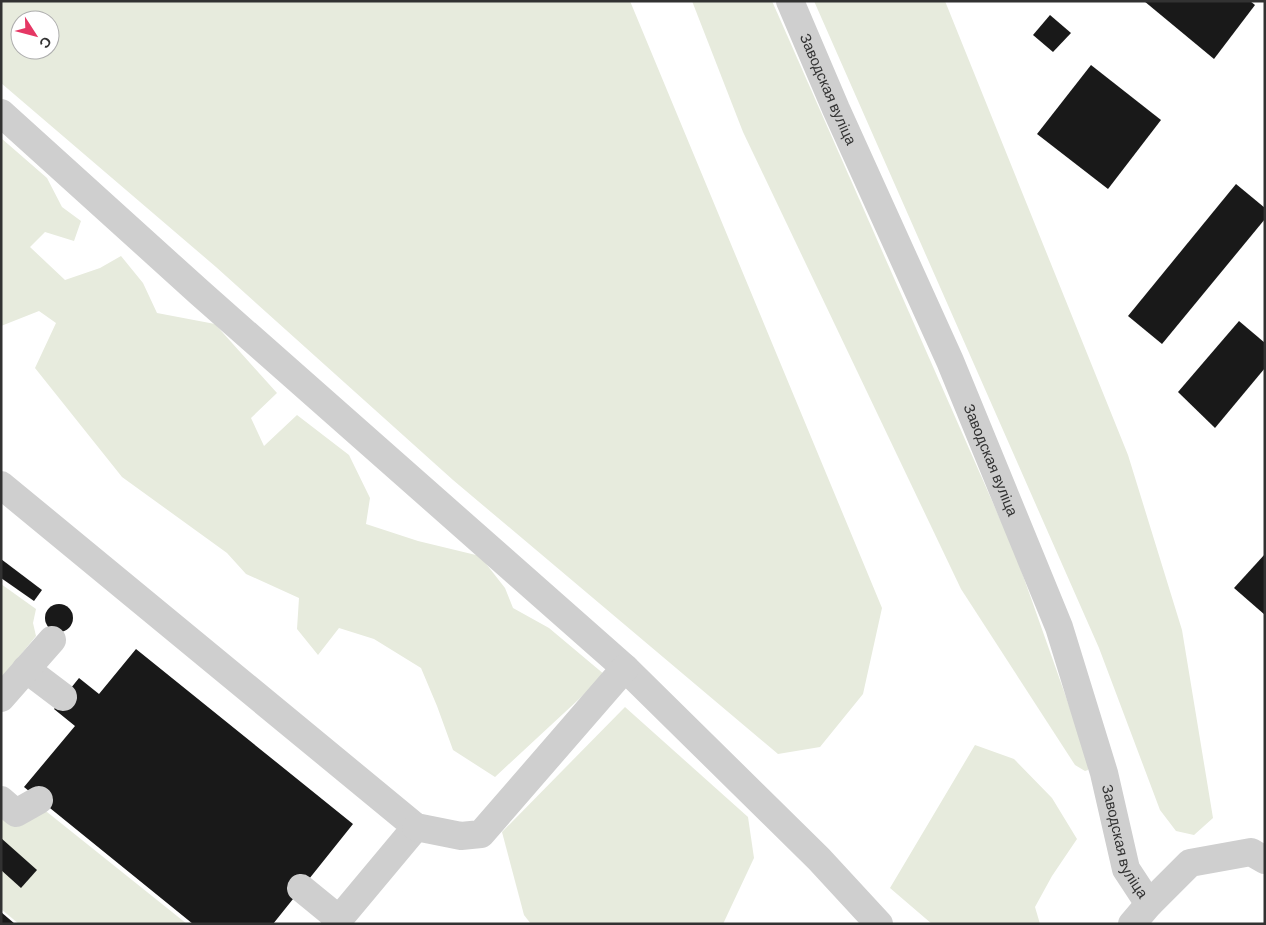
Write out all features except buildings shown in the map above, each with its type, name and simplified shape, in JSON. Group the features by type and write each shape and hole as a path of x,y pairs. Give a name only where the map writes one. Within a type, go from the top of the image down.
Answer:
{"street":[{"name":"Заводская вуліца","path":"790,1 836,109 950,360 1059,628 1104,773 1126,869 1141,914"},
{"path":"1,113 625,668 819,859 879,924"},
{"path":"1,485 416,827 461,836 481,834 625,668"},
{"path":"1,698 52,640"},
{"path":"26,669 63,698"},
{"path":"1,800 16,813 39,800"},
{"path":"301,888 337,921 416,827"},
{"path":"1141,914 1190,863 1260,854"}],"shaded area":[{"path":"1,1 630,1 882,608 863,694 820,747 778,754 453,480 216,267 1,83"},
{"path":"692,1 772,1 1015,553 1089,762 1088,770 1085,771 1075,765 961,589 743,132"},
{"path":"814,1 945,1 1128,455 1182,630 1213,818 1194,835 1176,831 1160,810 1099,648"},
{"path":"1,138 47,178 62,207 81,221 74,241 45,232 30,247 65,280 100,268 121,256 143,283 157,313 215,324 277,393 251,418 264,446 297,415 349,455 370,498 366,524 418,541 480,556 505,588 513,608 549,628 605,675 495,777 453,750 421,668 374,639 339,628 318,655 297,629 299,598 246,574 227,553 122,477 35,368 56,323 39,311 1,326"},
{"path":"1,584 36,609 33,623 36,636 1,679"},
{"path":"625,707 748,817 754,858 723,924 531,924 524,915 502,832"},
{"path":"975,745 1014,759 1052,798 1077,839 1052,876 1035,907 1040,924 932,924 890,888"},
{"path":"1,807 42,808 187,924 19,924 1,909"}]}
